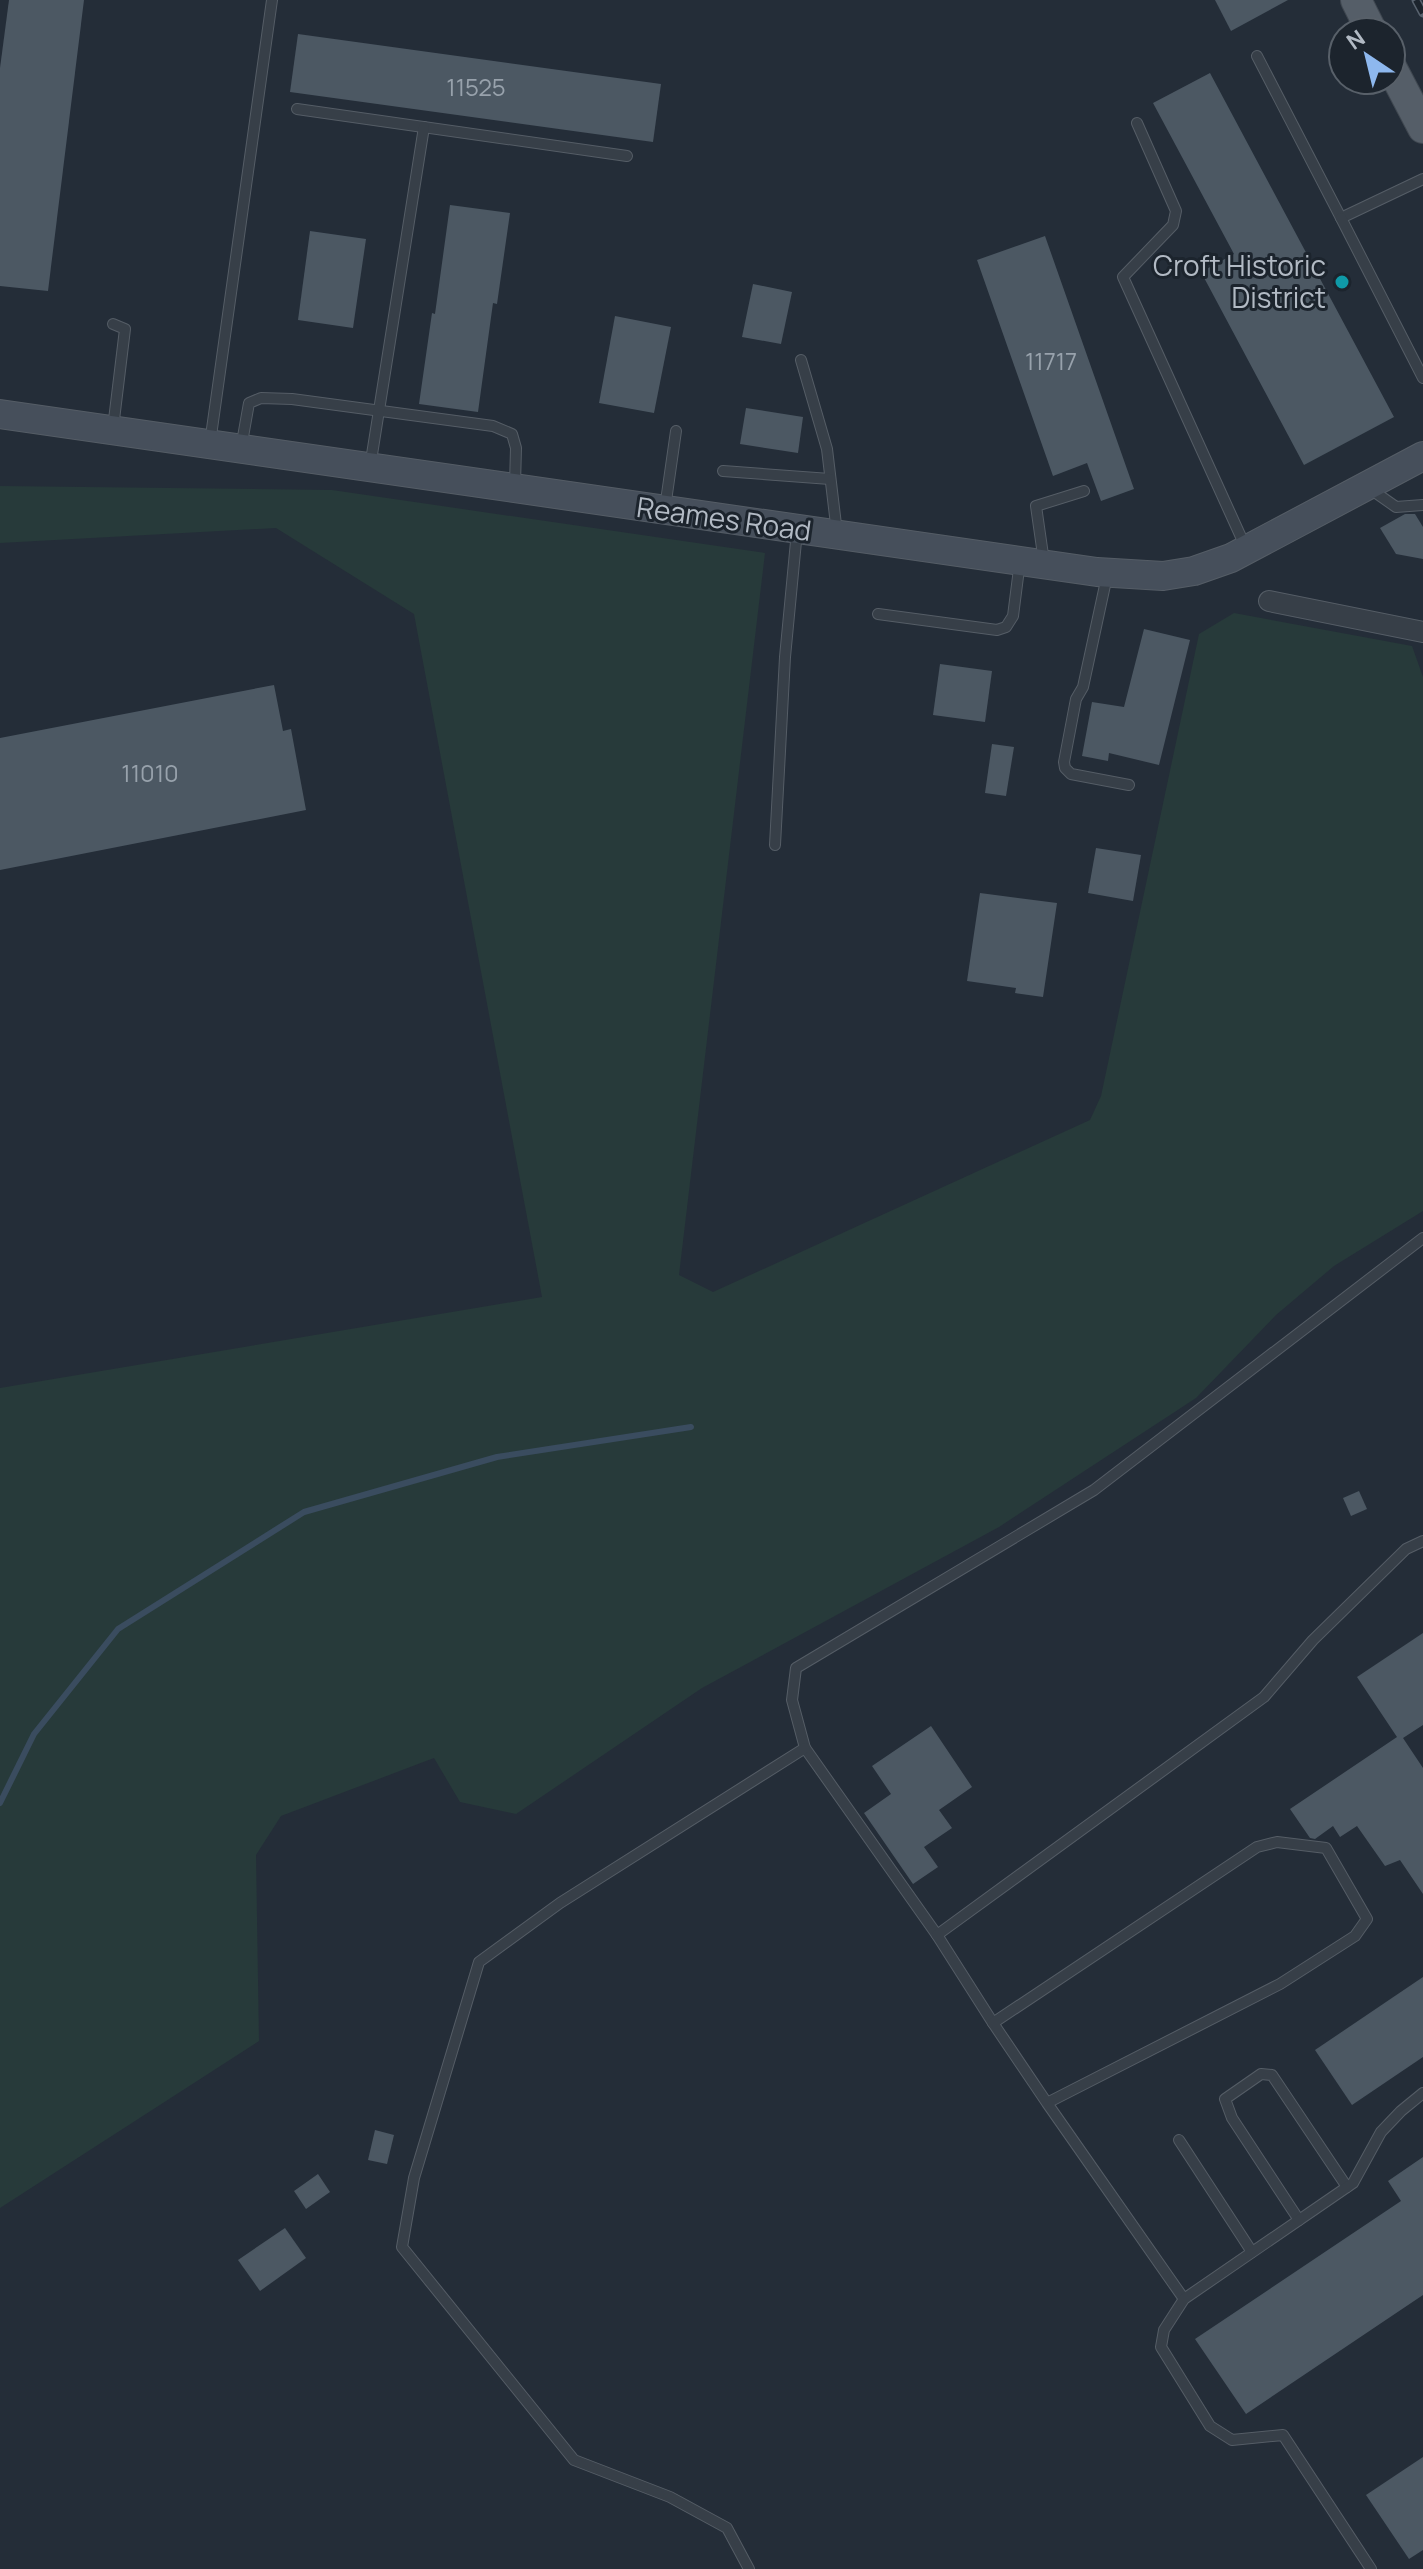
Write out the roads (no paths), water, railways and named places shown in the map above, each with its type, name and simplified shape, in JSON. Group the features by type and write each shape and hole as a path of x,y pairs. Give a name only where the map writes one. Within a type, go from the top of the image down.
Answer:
{"main road":[{"path":"1406,96 1423,128"},
{"name":"Reames Road","path":"0,414 1108,573 1163,576 1194,571 1247,549 1423,456"}],"street":[{"path":"1269,601 1423,632"}],"lane":[{"path":"210,445 272,0"},
{"path":"1257,56 1423,378"},
{"path":"297,109 627,156"},
{"path":"1137,123 1176,211 1173,225 1123,277 1247,549"},
{"path":"370,469 424,127"},
{"path":"1341,218 1423,179"},
{"path":"113,324 125,329 113,431"},
{"path":"801,360 827,449 837,535"},
{"path":"241,450 249,403 261,398 292,399 493,426 512,434 516,448 515,489"},
{"path":"665,510 676,431"},
{"path":"723,471 830,479"},
{"path":"1367,487 1396,507 1423,505"},
{"path":"878,614 997,630 1006,627 1013,616 1032,562 1036,506 1084,491"},
{"path":"775,845 785,657 797,529"},
{"path":"1108,573 1083,687 1076,699 1064,762 1071,774 1129,785"},
{"path":"1184,2299 1047,2103 937,1935 805,1748 792,1700 796,1668 1094,1490 1423,1238"},
{"path":"937,1935 1264,1697 1313,1640 1406,1549 1423,1541"},
{"path":"749,2569 727,2528 670,2497 574,2460 402,2247 414,2178 479,1962 560,1903 805,1748"},
{"path":"993,2023 1257,1847 1277,1842 1326,1848 1367,1919 1355,1936 1280,1984 1047,2103"},
{"path":"1299,2220 1232,2118 1225,2099 1261,2074 1272,2075 1347,2187"},
{"path":"1371,2569 1283,2435 1232,2440 1210,2426 1161,2347 1164,2330 1184,2299 1353,2183 1381,2132 1423,2093"},
{"path":"1179,2140 1252,2252"}],"waterway":[{"path":"0,1803 34,1734 118,1629 304,1512 497,1457 691,1427"}],"railway":[{"path":"1416,0 1423,13"}],"place":[{"name":"Croft Historic District","path":"1342,282"}]}
